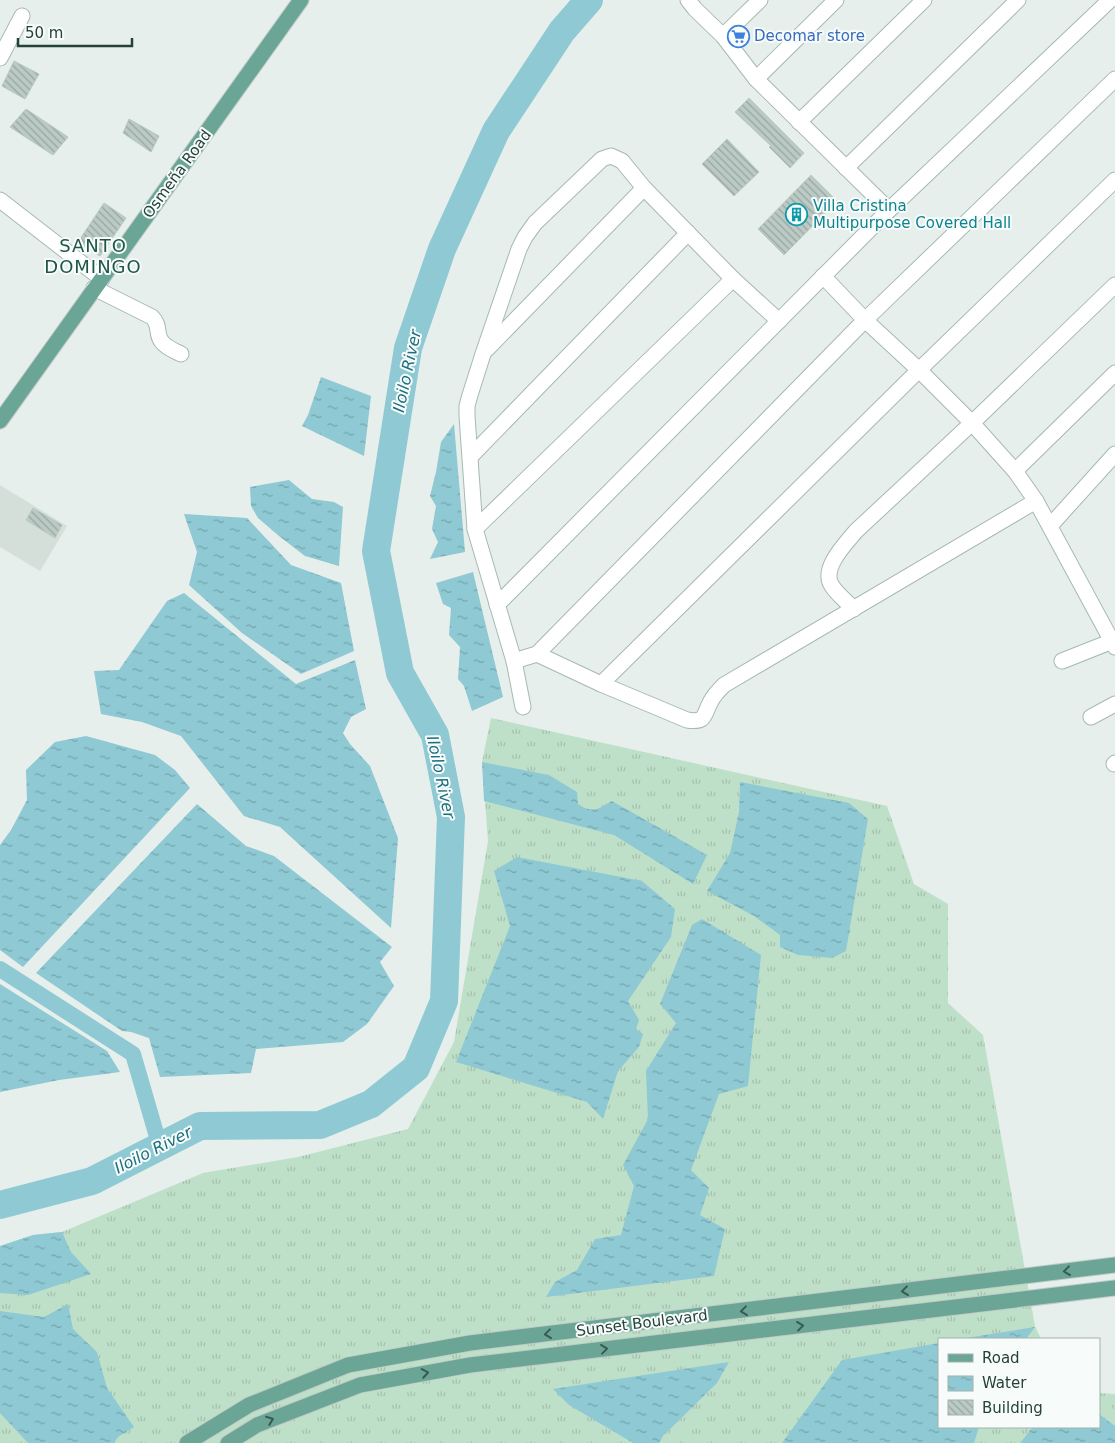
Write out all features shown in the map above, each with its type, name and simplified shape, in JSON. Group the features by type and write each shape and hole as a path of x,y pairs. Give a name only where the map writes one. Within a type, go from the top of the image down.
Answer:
{"main road":[{"name":"Osmeña Road","path":"2,414 98,284 301,0"},
{"name":"Sunset Boulevard","path":"187,1443 249,1405 348,1365 470,1343 1115,1265"},
{"name":"Sunset Boulevard","path":"228,1443 257,1425 360,1385 470,1365 1115,1288"},
{"path":"524,1337 527,1358"}],"street":[{"path":"688,0 723,36 756,79 889,210"},
{"path":"723,36 760,0"},
{"path":"756,79 836,0"},
{"path":"799,122 924,0"},
{"path":"846,168 1018,0"},
{"path":"497,605 889,210 1110,0"},
{"path":"0,58 22,16"},
{"path":"514,661 537,654 865,320 1115,79"},
{"path":"523,707 514,661 475,529 467,406 483,354 525,237 535,223 602,158 614,157 622,160 644,188 733,279 779,321"},
{"path":"601,684 919,370 1115,180"},
{"path":"483,354 644,188"},
{"path":"0,200 98,284 157,321 161,342 181,354"},
{"path":"471,456 688,233"},
{"path":"823,276 865,320 972,423 1014,471 1036,501 1114,642 1062,661"},
{"path":"475,529 733,279"},
{"path":"854,609 831,584 828,578 833,561 856,531 972,423 1115,285"},
{"path":"1014,471 1115,372"},
{"path":"1050,526 1115,454"},
{"path":"537,654 601,684 687,720 700,721 706,715 714,695 724,685 1036,501"},
{"path":"1091,717 1115,704"}],"shaded area":[{"path":"0,485 67,526 40,571 0,547"}],"green space":[{"path":"491,718 887,806 914,884 948,904 948,1003 983,1035 1035,1326 1041,1338 938,1338 938,1428 1100,1428 1100,1393 1115,1394 1115,1443 0,1443 0,1246 33,1235 62,1232 203,1173 298,1157 408,1129 454,1042 488,841 482,762"}],"water":[{"path":"321,377 371,396 364,456 302,426 308,415"},
{"path":"454,424 465,552 430,559 438,542 432,529 436,506 430,496 441,442"},
{"path":"289,480 312,499 334,502 343,507 339,566 305,556 258,518 251,506 250,487"},
{"path":"184,514 247,518 291,565 341,583 354,651 301,674 242,633 189,585 197,552"},
{"path":"473,572 503,697 472,711 464,686 458,679 460,647 449,635 451,608 443,604 436,583"},
{"path":"184,593 296,684 355,660 366,709 351,717 343,733 350,744 370,766 398,838 391,928 280,827 244,816 181,736 142,722 101,714 94,671 119,670 167,601"},
{"path":"86,736 155,755 175,770 190,788 23,967 0,950 0,845 11,830 27,800 26,770 55,742"},
{"path":"482,762 549,775 577,792 578,804 588,809 599,808 612,801 707,855 693,884 614,835 484,801"},
{"path":"740,782 849,803 868,819 846,951 832,958 798,955 780,947 780,935 754,916 707,891 730,853 739,812"},
{"path":"197,804 246,846 274,856 392,947 380,962 394,986 367,1024 343,1042 256,1049 251,1073 160,1077 149,1038 122,1031 36,973"},
{"path":"517,857 642,881 675,909 671,937 628,1001 639,1020 636,1029 643,1034 639,1047 618,1071 603,1119 587,1102 456,1062 510,926 494,871"},
{"path":"702,919 761,955 748,1086 719,1094 691,1170 709,1188 700,1215 725,1229 714,1276 546,1297 555,1282 577,1270 595,1239 621,1235 634,1186 623,1165 648,1119 646,1071 676,1023 660,1004 692,925"},
{"path":"0,984 107,1051 120,1072 59,1080 0,1092"},
{"path":"62,1232 71,1252 91,1274 28,1295 0,1293 0,1246 33,1235"},
{"path":"68,1304 73,1329 97,1352 107,1388 134,1427 118,1437 114,1443 28,1443 0,1413 0,1311 44,1317"},
{"path":"1035,1327 1027,1338 966,1338"},
{"path":"938,1343 938,1428 979,1428 974,1443 782,1443 842,1360"},
{"path":"729,1362 717,1383 663,1436 659,1443 633,1443 569,1405 553,1389"},
{"path":"1100,1415 1115,1426 1115,1443 1020,1443 1032,1428 1100,1428"}],"building":[{"path":"14,61 39,74 25,99 2,86"},
{"path":"749,98 804,153 790,168 769,147 771,146 735,112"},
{"path":"26,109 68,137 53,155 10,127"},
{"path":"129,119 159,136 151,152 123,133"},
{"path":"727,139 759,172 734,196 702,164"},
{"name":"Villa Cristina Multipurpose Covered Hall","path":"811,175 837,201 784,255 758,229"},
{"path":"104,203 126,218 100,256 91,250 88,253 76,245"},
{"path":"33,508 62,525 55,538 26,520"}],"waterway":[{"name":"Iloilo River","path":"0,1205 92,1181 200,1126 320,1125 371,1104 416,1068 444,1001 451,817 435,735 400,673 376,551 408,348 442,249 496,131 562,31 589,0"},
{"path":"0,969 133,1054 160,1147"}],"place":[{"name":"Decomar store","path":"738,36"},
{"name":"Villa Cristina Multipurpose Covered Hall","path":"797,215"}],"district":[{"name":"SANTO DOMINGO","path":"93,255"}]}
